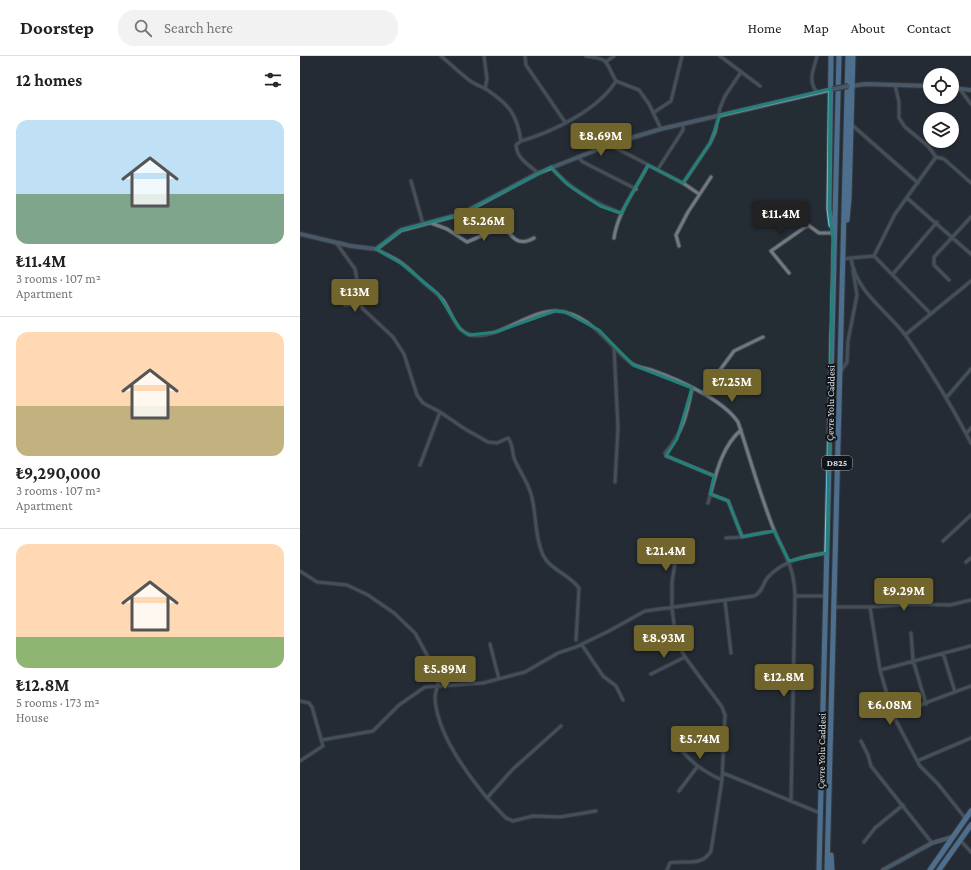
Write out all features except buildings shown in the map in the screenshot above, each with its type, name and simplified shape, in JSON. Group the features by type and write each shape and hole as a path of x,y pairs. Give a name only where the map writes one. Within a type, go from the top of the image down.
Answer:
{"highway":[{"path":"831,56 832,89 829,209 833,240"},
{"name":"Çevre Yolu Caddesi","path":"819,870 827,596 833,240 839,56"},
{"name":"Çevre Yolu Caddesi","path":"828,870 848,56"},
{"path":"843,259 849,198 852,125 850,86 853,56"},
{"path":"930,870 971,811"},
{"path":"940,870 971,825"},
{"path":"829,828 832,870"},
{"path":"816,870 820,831"}],"street":[{"path":"441,56 470,81 485,89 509,108 515,116 521,141"},
{"path":"484,56 487,79 485,89"},
{"path":"525,56 526,65 565,122"},
{"path":"586,56 606,60 616,81 639,90 661,130"},
{"path":"606,60 614,56"},
{"path":"653,113 671,101 682,56"},
{"path":"720,56 760,86"},
{"path":"817,56 811,80 812,86 817,92"},
{"path":"683,183 710,143 725,96 741,72"},
{"path":"538,173 520,159 516,145 521,141 548,132 602,99 616,81"},
{"path":"376,249 401,230 461,214 538,173 614,143 683,124 832,89 866,84 923,86"},
{"path":"895,85 899,102 899,118 905,127 928,146 936,157 944,159 971,183"},
{"path":"959,88 971,90"},
{"path":"959,88 971,104"},
{"path":"658,170 683,130 683,124"},
{"path":"852,125 918,183"},
{"path":"614,143 616,148 683,183 699,194"},
{"path":"578,157 583,162 636,189"},
{"path":"874,256 895,214 936,157"},
{"path":"614,238 616,224 621,213 636,189 648,165"},
{"path":"551,167 567,184 600,206 621,213"},
{"path":"678,246 676,234 699,194 711,177"},
{"path":"411,181 423,224"},
{"path":"907,198 971,254"},
{"path":"949,280 937,269 933,260 934,257 971,217"},
{"path":"893,274 936,222"},
{"path":"431,223 447,229 467,242 504,226 513,238 519,242 527,242 534,238"},
{"path":"789,273 771,251 808,225 819,233 832,233"},
{"path":"300,234 337,244 376,249 402,264 438,294 460,329 469,335 496,332 519,321 555,311 574,315 599,330 633,365 660,373 703,393 722,404 732,413 741,430 774,530 789,561 794,577 795,596 791,801"},
{"path":"337,244 356,269 361,304 369,316 393,337 404,354 417,395 423,402 488,442 497,443 508,438 511,442 514,459 526,479 532,495 538,541 543,554 549,563 574,582 579,588 576,640"},
{"path":"843,259 874,256 931,314"},
{"path":"839,374 847,362 848,341 856,294 851,258"},
{"path":"852,268 861,286 905,335 946,398 971,443"},
{"path":"905,335 971,281"},
{"path":"345,305 361,304"},
{"path":"703,393 734,351 763,337"},
{"path":"614,347 618,428 615,482"},
{"path":"946,398 971,369"},
{"path":"692,388 677,439 665,453 666,456 714,476"},
{"path":"420,465 440,412"},
{"path":"966,434 971,428"},
{"path":"708,503 714,476 727,448 741,430"},
{"path":"710,494 728,501 742,537"},
{"path":"943,541 971,515"},
{"path":"726,538 742,537 774,530"},
{"path":"667,870 670,862 699,862 707,857 711,851 723,773 724,712 685,657 676,640 672,608 672,582 675,563 683,541"},
{"path":"322,740 373,731 399,705 425,687 483,683 525,672 558,653 582,644 645,611 725,601 757,595 761,591 767,579 789,561 827,553"},
{"path":"966,562 971,558"},
{"path":"300,571 317,582 347,585 368,595 394,613 415,633 439,677 435,696 438,718 441,727 450,744 486,798 506,818 513,821 533,816 560,817 596,812"},
{"path":"795,596 827,596"},
{"path":"834,607 870,607 909,604 950,605 971,600"},
{"path":"725,601 731,653"},
{"path":"870,607 880,670 893,715 917,761 966,819"},
{"path":"911,633 913,660 926,704"},
{"path":"490,644 499,679"},
{"path":"582,644 603,676 616,686 623,700"},
{"path":"880,670 913,660 971,646"},
{"path":"943,653 956,692"},
{"path":"651,674 685,657"},
{"path":"893,715 971,686"},
{"path":"300,701 309,703 312,707 323,746 300,761"},
{"path":"486,798 512,769 561,726"},
{"path":"917,761 971,738"},
{"path":"860,741 868,755 871,766 932,843"},
{"path":"676,743 685,756 697,767 722,780"},
{"path":"680,791 697,767"},
{"path":"723,773 820,813"},
{"path":"864,842 875,828 903,805"},
{"path":"883,870 932,843 952,837"},
{"path":"960,840 971,852"}],"highlighted area":[{"path":"830,89 829,209 833,240 827,553 789,561 774,531 742,537 728,501 710,494 714,476 666,456 677,439 692,388 633,365 599,330 565,312 555,311 496,332 469,335 460,329 438,294 402,264 376,249 401,230 461,214 551,167 567,184 600,206 621,213 648,165 683,183 710,143 720,115"}]}
